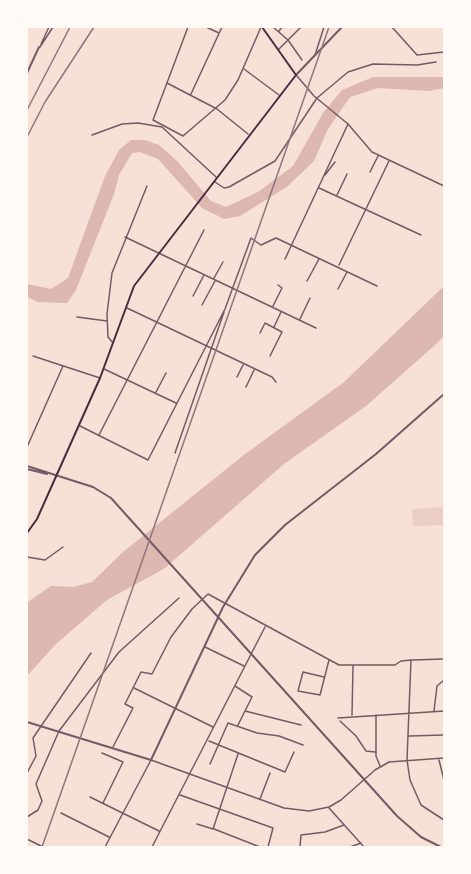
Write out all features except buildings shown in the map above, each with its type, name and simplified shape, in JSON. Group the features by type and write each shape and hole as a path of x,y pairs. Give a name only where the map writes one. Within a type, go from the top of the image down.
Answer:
{"main road":[{"path":"27,533 37,519 100,378 134,286 296,75 261,27"}],"street":[{"path":"27,73 49,27"},
{"path":"39,47 53,27"},
{"path":"188,27 153,120 183,136 217,109 233,88 261,27"},
{"path":"206,27 219,33"},
{"path":"191,95 222,27"},
{"path":"273,27 288,40 302,60"},
{"path":"278,32 282,27"},
{"path":"278,50 301,27"},
{"path":"314,56 324,27"},
{"path":"336,27 336,33"},
{"path":"342,27 296,75 317,99 347,123 367,148 444,186"},
{"path":"392,27 417,55 444,52"},
{"path":"395,30 398,27"},
{"path":"212,182 224,188 230,187 275,161 317,99 343,76 365,65 387,63 417,65 436,62"},
{"path":"243,69 257,76 280,96"},
{"path":"166,83 217,109 249,135"},
{"path":"92,135 122,124 138,123 162,127 216,177"},
{"path":"285,259 347,123"},
{"path":"370,172 379,155"},
{"path":"339,267 389,160"},
{"path":"324,175 334,162"},
{"path":"337,196 347,174"},
{"path":"113,343 108,337 112,273 147,186"},
{"path":"319,188 421,235"},
{"path":"99,436 204,230"},
{"path":"125,237 316,328"},
{"path":"175,453 251,238 261,244 276,238 377,286"},
{"path":"307,281 320,258"},
{"path":"202,305 223,262"},
{"path":"338,289 348,271"},
{"path":"193,296 204,275"},
{"path":"272,307 282,288 278,285"},
{"path":"300,320 310,298"},
{"path":"125,307 244,364 276,382"},
{"path":"274,328 282,311"},
{"path":"79,426 148,460 224,312"},
{"path":"77,317 108,321"},
{"path":"260,333 265,323 282,332 270,356"},
{"path":"33,356 100,378"},
{"path":"237,377 244,364"},
{"path":"27,447 63,366"},
{"path":"104,368 177,403"},
{"path":"246,387 255,370"},
{"path":"156,393 166,373"},
{"path":"105,847 151,760 224,604 255,555 285,525 376,454 444,394"},
{"path":"27,467 93,487 111,498 403,823 421,837 441,847"},
{"path":"27,557 45,560 63,547"},
{"path":"112,748 133,708 125,704 141,672 152,674 171,637 194,606 208,594 265,627 339,665 394,665 401,661 444,659"},
{"path":"27,818 38,810 42,801 36,784 59,731 119,652 179,598"},
{"path":"152,847 265,627"},
{"path":"205,646 245,666"},
{"path":"27,772 36,756 33,738 91,653"},
{"path":"324,677 303,672 298,691 320,695 330,660"},
{"path":"411,660 407,760 416,797 427,810 444,820"},
{"path":"352,716 353,665"},
{"path":"434,712 437,686 444,680"},
{"path":"235,686 252,695 237,726"},
{"path":"133,687 214,727"},
{"path":"245,711 301,725"},
{"path":"338,718 444,711"},
{"path":"376,715 376,752 380,767"},
{"path":"340,721 356,735 366,751 376,752"},
{"path":"27,722 151,760 296,811 329,807 389,762 444,758"},
{"path":"210,764 227,724 279,736 303,746"},
{"path":"408,736 444,735"},
{"path":"208,740 285,772 294,752"},
{"path":"102,753 123,762 103,803"},
{"path":"213,829 238,753"},
{"path":"439,758 444,780"},
{"path":"260,799 270,773"},
{"path":"180,795 273,828 268,847"},
{"path":"90,797 160,831"},
{"path":"329,807 364,847"},
{"path":"61,813 110,837"},
{"path":"197,824 260,847"},
{"path":"300,847 301,835 325,832 344,825"},
{"path":"27,839 43,847"},
{"path":"350,847 361,843"}],"shaded area":[{"path":"373,77 444,77 444,88 429,91 378,88 350,97 328,129 314,161 288,186 240,216 224,219 202,208 158,159 140,152 132,153 119,175 114,194 76,290 67,303 38,302 27,297 27,284 51,289 68,278 105,176 119,150 131,140 145,140 159,145 177,161 211,201 226,207 258,192 293,166 323,113 342,90"},
{"path":"444,286 444,336 434,346 366,406 284,464 165,568 107,600 56,644 27,676 27,604 29,601 51,586 73,587 92,582 123,552 245,454 344,382"},
{"path":"444,507 444,525 413,526 412,509"}],"railway":[{"path":"27,110 70,27"},
{"path":"27,137 45,102 94,27"},
{"path":"42,847 329,27"}]}
